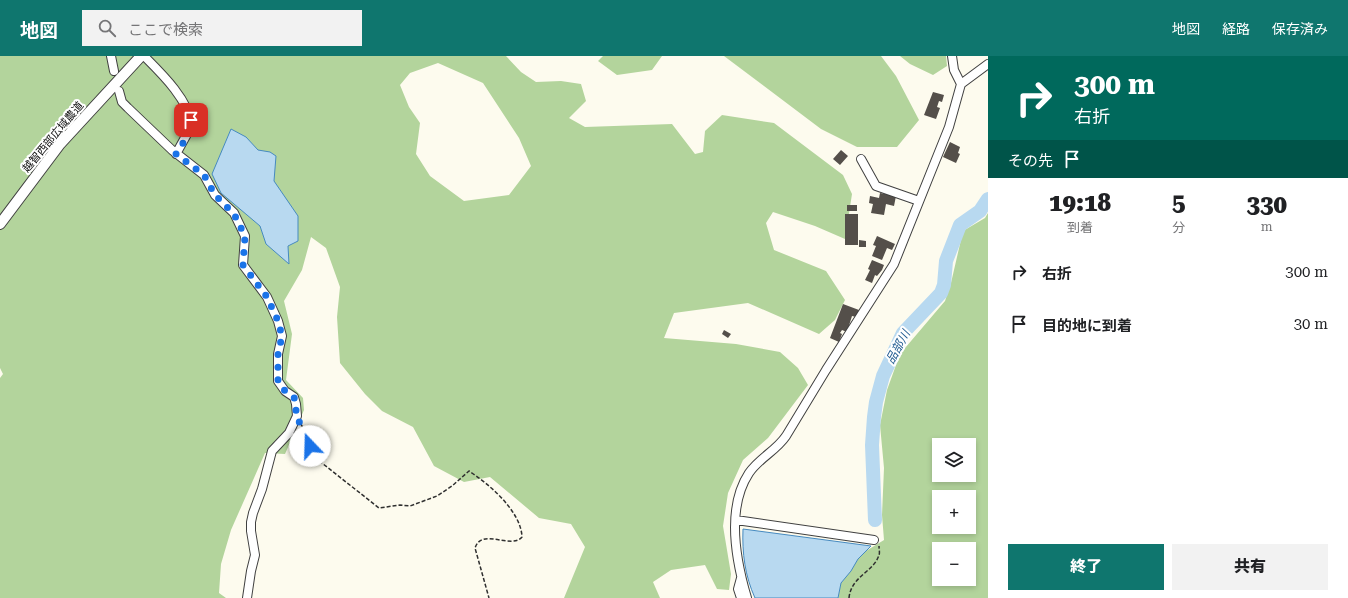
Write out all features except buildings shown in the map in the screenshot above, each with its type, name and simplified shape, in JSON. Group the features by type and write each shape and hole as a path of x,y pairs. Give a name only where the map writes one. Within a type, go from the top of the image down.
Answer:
{"street":[{"path":"111,56 114,71"},
{"path":"144,56 165,78 190,113 192,125 176,154"},
{"path":"952,56 954,70 961,84"},
{"name":"越智西部広域農道","path":"0,224 60,144 134,63"},
{"path":"747,598 741,576 736,540 736,507 740,491 749,473 763,457 780,445 894,264 949,127 961,84 988,64"},
{"path":"119,91 122,102 176,154 204,175 215,195 234,214 245,236 243,265 267,297 278,321 282,336 278,354 278,381 285,391 294,397 296,404 296,416 289,433 272,451 262,489 253,513 251,531 256,555 251,571 247,598"},
{"path":"861,159 876,186 919,201"},
{"path":"736,520 874,540"},
{"path":"741,576 738,589 741,598"}],"path":[{"path":"296,416 307,436 312,456 379,508 400,505 410,506 437,496 452,486 469,471 482,479 511,508 522,529 522,537 513,542 488,539 476,543 476,555 489,598"},
{"path":"849,598 850,590 858,578 880,555 879,546 874,540"}],"green space":[{"path":"0,56 506,56 521,72 536,82 561,81 581,84 586,101 569,118 585,127 672,124 695,154 703,152 705,131 722,115 774,123 843,175 852,194 845,239 815,226 773,212 766,223 774,250 826,271 845,300 835,320 819,334 748,303 674,313 664,338 736,344 780,352 798,368 808,385 768,438 743,460 728,493 723,526 731,574 729,590 717,589 705,565 671,570 653,582 660,598 564,598 585,547 571,524 539,518 490,477 464,482 434,466 413,427 382,411 365,394 340,363 337,317 340,287 326,248 311,237 302,270 284,301 292,334 286,380 303,398 304,410 285,454 265,453 231,530 221,564 219,593 226,598 0,598 0,378 3,374 0,368","holes":["438,63 483,83 519,138 531,166 509,195 464,201 430,176 416,154 420,123 409,107 400,85 410,73"]},
{"path":"603,56 662,56 652,70 617,75 598,61"},
{"path":"724,56 881,56 896,76 919,120 897,147 857,147 821,129"},
{"path":"900,56 946,56 947,66 933,75 910,64"},
{"path":"988,213 988,598 833,598 837,578 861,554 884,540 882,515 884,468 880,425 887,390 900,354 945,301 951,283 963,231 985,218"}],"water":[{"path":"231,129 246,137 258,150 270,152 276,156 274,181 298,216 298,241 288,246 289,264 266,244 260,226 221,193 212,174"},
{"path":"743,529 871,546 858,559 851,571 841,583 838,598 755,598 745,564"}],"waterway":[{"name":"品部川","path":"875,520 872,445 876,402 883,376 903,333 941,293 944,285 946,261 960,225 980,211 988,199"}],"route":[{"path":"191,120 192,125 190,130 176,154 204,175 215,195 234,214 245,236 243,265 267,297 278,321 282,336 278,354 278,381 285,391 294,397 296,404 296,416 307,436 310,446"}]}
